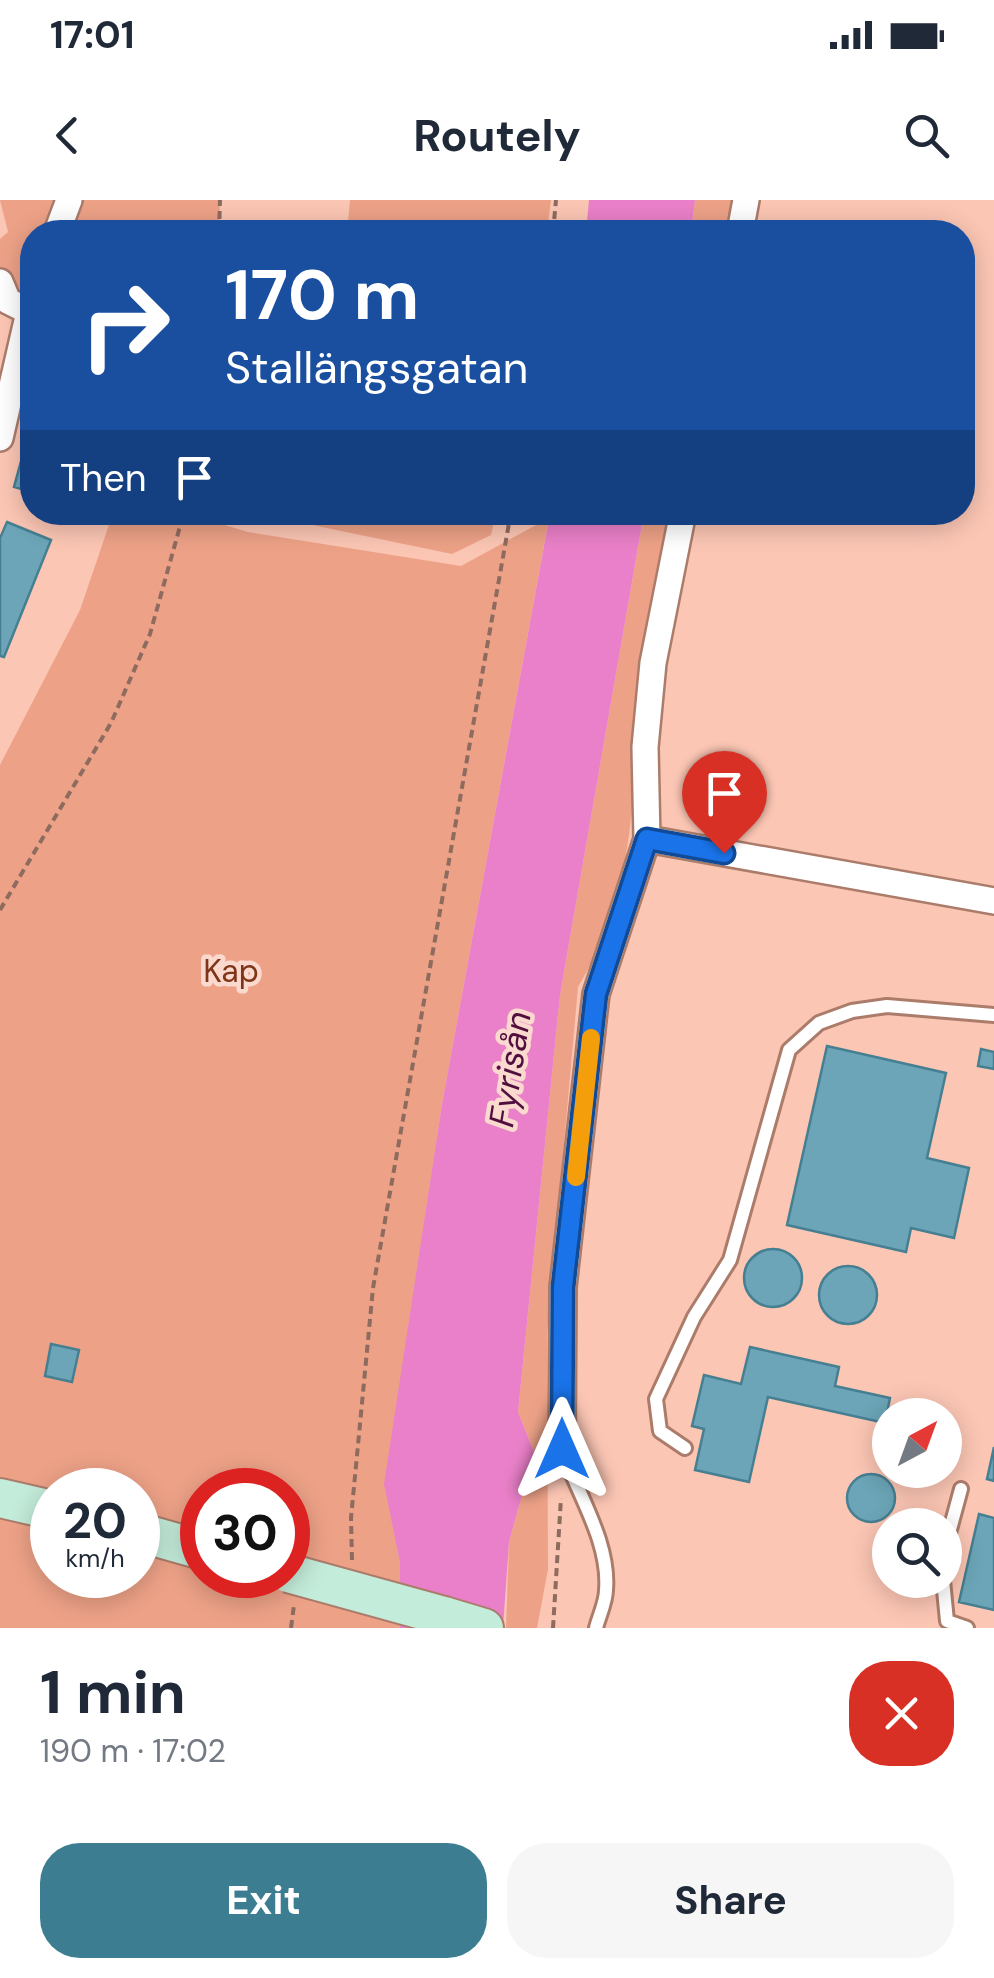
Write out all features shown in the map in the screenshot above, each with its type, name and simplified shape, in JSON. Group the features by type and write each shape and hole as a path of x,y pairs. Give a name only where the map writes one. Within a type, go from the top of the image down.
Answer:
{"main road":[{"path":"0,1498 30,1505"},
{"path":"310,1591 444,1616 484,1628"}],"street":[{"path":"0,282 8,301 20,303"},
{"path":"0,438 20,349"},
{"path":"562,1449 563,1287 596,994 647,839 645,746 652,663 680,525"},
{"path":"647,839 994,901"}],"lane":[{"path":"685,1448 660,1430 656,1399 694,1317 730,1260 789,1050 819,1023 852,1011 887,1006 994,1014"},
{"path":"562,1449 599,1538 606,1590 596,1628"},
{"path":"955,1508 960,1489"},
{"path":"945,1598 947,1621 967,1628"}],"path":[{"path":"0,910 111,723 150,634 180,525"},
{"path":"352,1573 351,1518 374,1288 509,525"},
{"path":"553,1628 558,1594 562,1449"},
{"path":"290,1628 291,1598"}],"green space":[{"path":"0,200 220,200 219,220 20,220 20,303 0,282 0,239 8,232"},
{"path":"350,200 551,200 548,220 348,220"},
{"path":"695,200 739,200 735,220 692,220"},
{"name":"Kap","path":"109,525 224,525 461,566 536,525 548,525 442,1104 385,1484 400,1563 400,1628 0,1628 0,765 80,610"},
{"path":"312,525 493,525 491,535 452,554"},
{"path":"642,525 669,525 643,643 634,789 623,869 599,947 578,987 547,1335 548,1569 537,1628 506,1628 509,1542 534,1452 518,1412 560,995"}],"water":[{"path":"589,200 695,200 692,220 587,220"},
{"name":"Fyrisån","path":"548,525 642,525 560,995 518,1412 534,1452 509,1542 503,1628 400,1628 400,1563 384,1484 442,1104"}],"building":[{"path":"20,465 20,489 14,487"},
{"path":"7,522 51,540 4,657 0,656 0,538"},
{"path":"827,1046 946,1073 927,1158 969,1168 954,1238 911,1228 906,1252 787,1225"},
{"path":"981,1049 994,1052 994,1069 978,1066"},
{"path":"773,1249 794,1257 802,1278 794,1299 773,1307 752,1299 744,1278 752,1257"},
{"path":"848,1266 869,1274 877,1295 869,1316 848,1324 827,1316 819,1295 827,1274"},
{"path":"51,1344 79,1350 72,1382 45,1376"},
{"path":"750,1347 839,1367 835,1386 890,1398 872,1398 872,1420 768,1397 749,1482 695,1470 704,1429 692,1426 704,1375 741,1384"},
{"path":"994,1447 994,1481 987,1479"},
{"path":"872,1474 872,1488 893,1489 892,1508 872,1508 872,1522 854,1515 849,1507 849,1489 862,1476"},
{"path":"979,1514 994,1518 994,1610 959,1602"}],"slow traffic":[{"path":"576,1177 591,1038"}],"route":[{"path":"562,1449 563,1287 596,994 647,839 724,853"}]}
